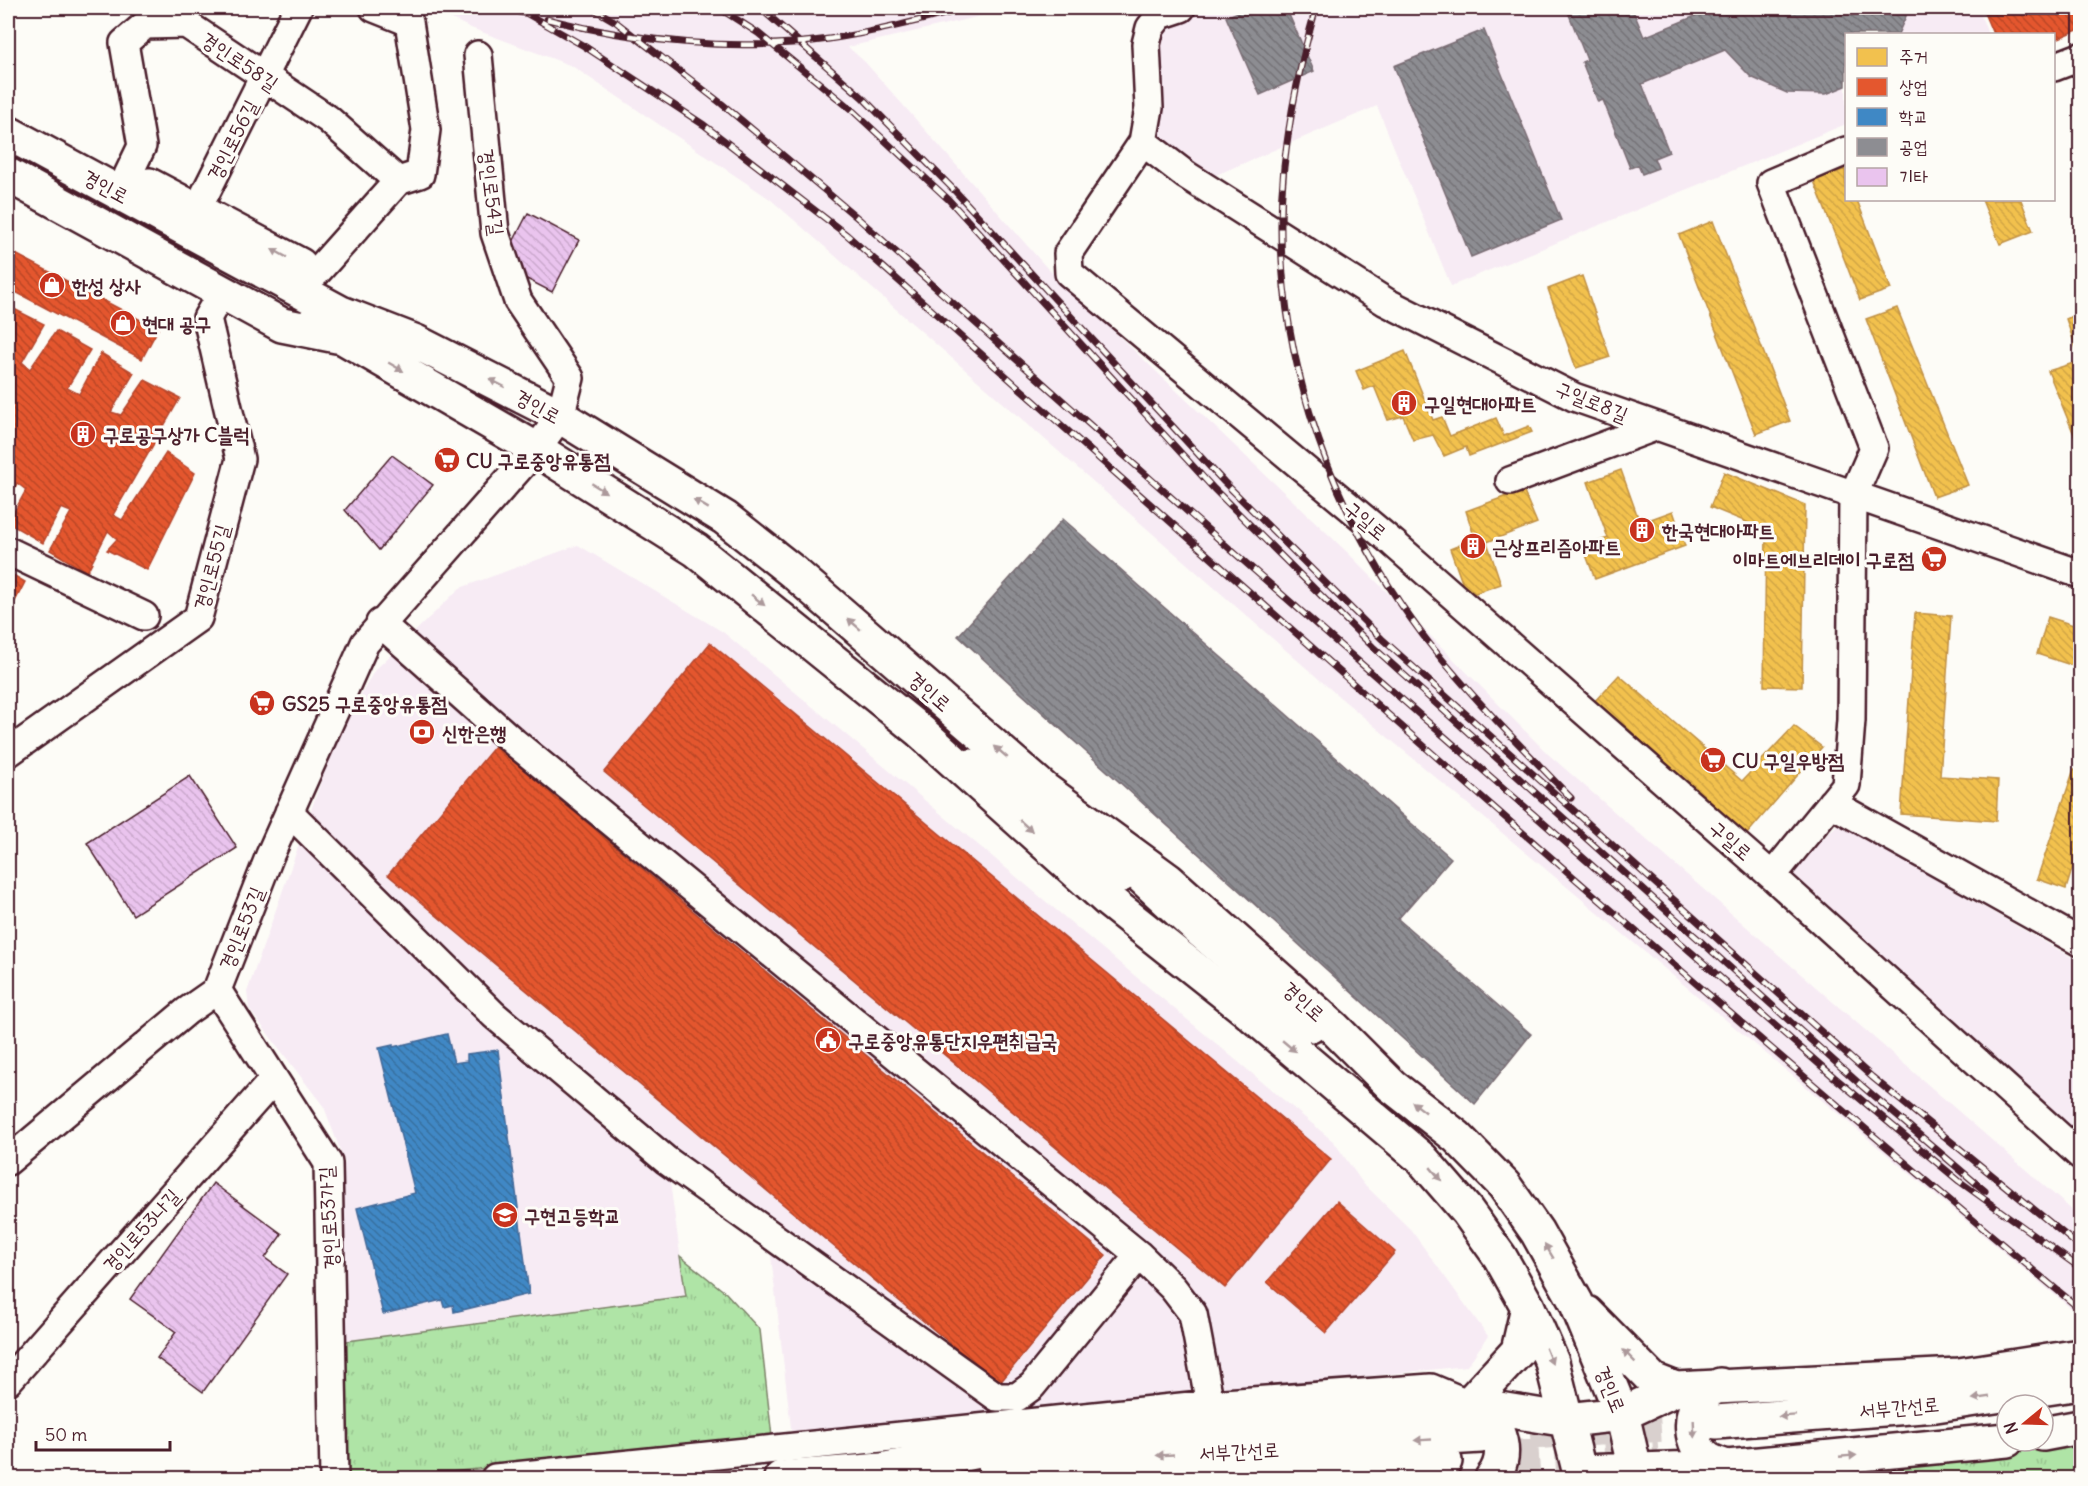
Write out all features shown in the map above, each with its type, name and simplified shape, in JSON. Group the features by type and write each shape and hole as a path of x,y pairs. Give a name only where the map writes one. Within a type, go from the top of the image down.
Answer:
{"main road":[{"path":"8,114 198,208 343,288 416,342"},
{"name":"경인로","path":"8,133 341,313 416,342 560,417 733,525 792,571 1045,790 1168,880 1333,1027 1392,1086 1457,1137 1504,1185 1537,1232 1576,1302 1622,1414 1636,1474"},
{"name":"경인로","path":"8,153 345,337 536,449 696,550 920,731 1109,901 1244,1008 1422,1159 1467,1211 1500,1257 1528,1307 1552,1362 1580,1475"},
{"path":"8,175 282,325 345,337"},
{"path":"1576,1302 1653,1380 1676,1389"},
{"path":"1469,1404 1518,1351 1528,1307"},
{"path":"1889,1379 1941,1360 2080,1334"},
{"path":"886,1469 1040,1439 1469,1404 1567,1420 1622,1414 1676,1389 1720,1385 1959,1375 2080,1356"},
{"name":"서부간선로","path":"1710,1455 1936,1405 2080,1383"},
{"path":"1710,1455 1708,1459 1696,1446 1692,1429 1694,1411 1703,1395 1720,1385"},
{"path":"1469,1404 1486,1415 1496,1428 1502,1446 1501,1461 1486,1458"},
{"path":"2055,1411 2080,1407"},
{"name":"서부간선로","path":"1710,1455 1995,1421"},
{"path":"2055,1432 2080,1427"},
{"path":"1580,1475 1636,1474 1710,1455 1995,1441"},
{"name":"서부간선로","path":"781,1479 886,1469 1042,1463 1486,1458"},
{"name":"서부간선로","path":"1198,1479 1486,1458"}],"street":[{"name":"경인로56길","path":"198,208 298,8"},
{"path":"316,273 398,181 420,174 426,130 409,22 374,8"},
{"path":"1143,142 1149,108 1146,44 1150,28 1160,15 1181,8"},
{"name":"경인로58길","path":"128,175 142,146 124,43 145,25 186,24 328,119 398,181"},
{"name":"경인로54길","path":"478,55 495,233 518,301 570,378 560,417"},
{"path":"2055,67 2080,57"},
{"name":"구일로8길","path":"1143,142 1186,175 1394,306 1574,397 2080,574"},
{"name":"구일로","path":"1143,142 1068,253 1069,273 1393,543 1772,876 2080,1155"},
{"path":"1772,876 1846,785 1850,731 1853,496 1874,448 1771,183 1845,151"},
{"name":"경인로55길","path":"8,753 198,618 240,459 207,318 222,292"},
{"name":"경인로53길","path":"8,1161 187,1011 217,990 289,812 365,642 536,449 560,417"},
{"path":"1510,481 1657,426"},
{"path":"8,551 144,616"},
{"path":"380,623 514,742 1139,1255 1173,1288 1193,1314 1210,1404"},
{"path":"1831,803 2080,942"},
{"path":"289,812 494,1015 657,1152 997,1396 1017,1397 1032,1386 1139,1255"},
{"name":"경인로53가길","path":"217,990 328,1163 334,1479"},
{"name":"경인로53나길","path":"8,1381 274,1079"},
{"path":"495,1479 1210,1404 1431,1388 1469,1404"}],"shaded area":[{"path":"428,8 1015,8 848,47 865,62 1047,268 1347,552 1548,754 2080,1217 2080,1316 1336,694 770,199 572,66 471,28"},
{"path":"1137,8 1978,8 1988,33 1845,33 1845,124 1451,286 1377,106 1209,178 1152,132 1136,96"},
{"path":"578,545 723,632 1334,1142 1362,1182 1411,1230 1488,1336 1467,1366 792,1436 770,1248 667,1161 686,1296 340,1342 335,1175 345,1163 324,1107 249,1009 247,992 335,742 374,671 460,588"},
{"path":"1838,824 2080,962 2080,1140 1787,875"}],"green space":[{"path":"680,1256 726,1293 760,1330 772,1437 395,1478 345,1478 340,1342 686,1296"},
{"path":"2080,1434 2080,1478 1736,1478 1999,1453 2055,1453 2055,1440"}],"building: 주거":[{"path":"1845,169 1845,201 1857,201 1891,289 1860,300 1814,181"},
{"path":"1982,201 2021,201 2033,231 2000,244"},
{"path":"1713,221 1790,421 1756,434 1679,235"},
{"path":"1582,276 1610,357 1576,368 1548,289"},
{"path":"1897,308 1968,485 1934,497 1866,319"},
{"path":"2080,313 2080,350 2077,351 2066,319"},
{"name":"구일현대아파트","path":"1405,351 1433,420 1442,417 1450,436 1496,418 1504,436 1529,426 1532,432 1469,456 1466,447 1444,456 1433,435 1413,440 1403,416 1388,420 1374,386 1364,390 1356,371"},
{"path":"2077,362 2080,370 2080,449 2048,371"},
{"name":"한국현대아파트","path":"1621,470 1640,523 1673,511 1685,546 1595,579 1583,547 1608,538 1588,482"},
{"path":"1724,472 1805,505 1802,687 1764,686 1766,530 1710,507"},
{"name":"근상프리즘아파트","path":"1523,490 1537,523 1487,542 1501,584 1467,596 1450,549 1475,539 1466,511"},
{"path":"1915,613 1951,616 1940,776 1998,780 1996,821 1901,814"},
{"path":"2048,617 2080,627 2080,668 2037,654"},
{"path":"1619,675 1742,781 1794,726 1822,747 1747,834 1593,703"},
{"path":"2074,769 2080,771 2080,844 2066,889 2037,879"}],"building: 상업":[{"path":"1982,8 2080,8 2080,29 2055,40 2055,33 1993,33"},
{"path":"8,250 158,329 142,359 8,288"},
{"name":"구로공구상가 C블럭","path":"8,306 44,324 22,362 30,369 56,331 90,350 67,388 79,394 101,353 134,373 111,412 121,415 145,380 180,398 113,515 122,520 166,453 195,473 147,570 107,550 117,539 108,531 87,572 50,550 71,512 61,508 43,543 8,523 26,490 17,483 8,503"},
{"path":"8,572 25,582 8,615"},
{"path":"710,643 1331,1159 1225,1288 604,772"},
{"path":"495,746 1106,1255 999,1384 388,875"},
{"path":"1337,1201 1395,1252 1326,1333 1267,1282"}],"building: 학교":[{"path":"447,1034 454,1063 467,1061 467,1054 498,1050 529,1294 454,1312 453,1305 444,1307 442,1300 383,1314 357,1208 415,1193 379,1048 393,1045 393,1047"}],"building: 공업":[{"path":"1248,8 1286,8 1314,71 1260,95 1226,17"},
{"path":"1580,8 1632,8 1644,37 1710,10 1710,8 1906,8 1906,16 1898,33 1845,33 1845,86 1826,94 1787,93 1751,77 1725,50 1642,84 1669,152 1654,158 1658,168 1642,174 1638,165 1630,168 1603,100 1598,102 1582,62 1587,60 1568,12"},
{"path":"1484,30 1561,220 1471,257 1394,66"},
{"path":"1063,519 1451,858 1398,919 1531,1034 1475,1104 958,636"}],"building: 기타":[{"path":"528,213 579,240 552,292 519,275 512,244"},
{"path":"392,455 433,485 379,550 345,510"},
{"path":"190,776 237,848 133,915 87,843"},
{"path":"213,1183 282,1234 265,1258 287,1274 203,1392 157,1358 176,1332 130,1299"}],"tunnel":[{"path":"1481,1436 1716,1422"},
{"path":"1506,1457 1658,1447"}],"railway":[{"path":"501,8 524,13"},
{"path":"517,8 584,46 704,125 847,235 1613,911 1923,1178 2080,1309"},
{"path":"592,8 616,22 722,104 860,220 1190,514 1834,1077 1959,1181 2080,1268"},
{"path":"719,8 758,33 852,110 948,199 1214,489 1373,647 1862,1086 1985,1191"},
{"path":"720,8 809,8"},
{"path":"760,8 862,97 956,192 1224,482 1382,639 1872,1077 2080,1247"},
{"path":"547,19 616,34 652,39 759,45 847,36 967,8"},
{"path":"1316,8 1289,126 1284,167 1281,229 1285,291 1294,352 1310,413 1331,472 1357,529 1387,583 1438,655 1494,718 1571,798"}],"place":[{"name":"한성 상사","path":"52,285"},
{"name":"현대 공구","path":"123,323"},
{"name":"구일현대아파트","path":"1404,403"},
{"name":"구로공구상가 C블럭","path":"83,434"},
{"name":"CU 구로중앙유통점","path":"447,460"},
{"name":"한국현대아파트","path":"1642,530"},
{"name":"근상프리즘아파트","path":"1473,546"},
{"name":"이마트에브리데이 구로점","path":"1934,559"},
{"name":"GS25 구로중앙유통점","path":"262,703"},
{"name":"신한은행","path":"422,732"},
{"name":"CU 구일우방점","path":"1713,760"},
{"name":"구로중앙유통단지우편취급국","path":"828,1040"},
{"name":"구현고등학교","path":"505,1215"}]}
